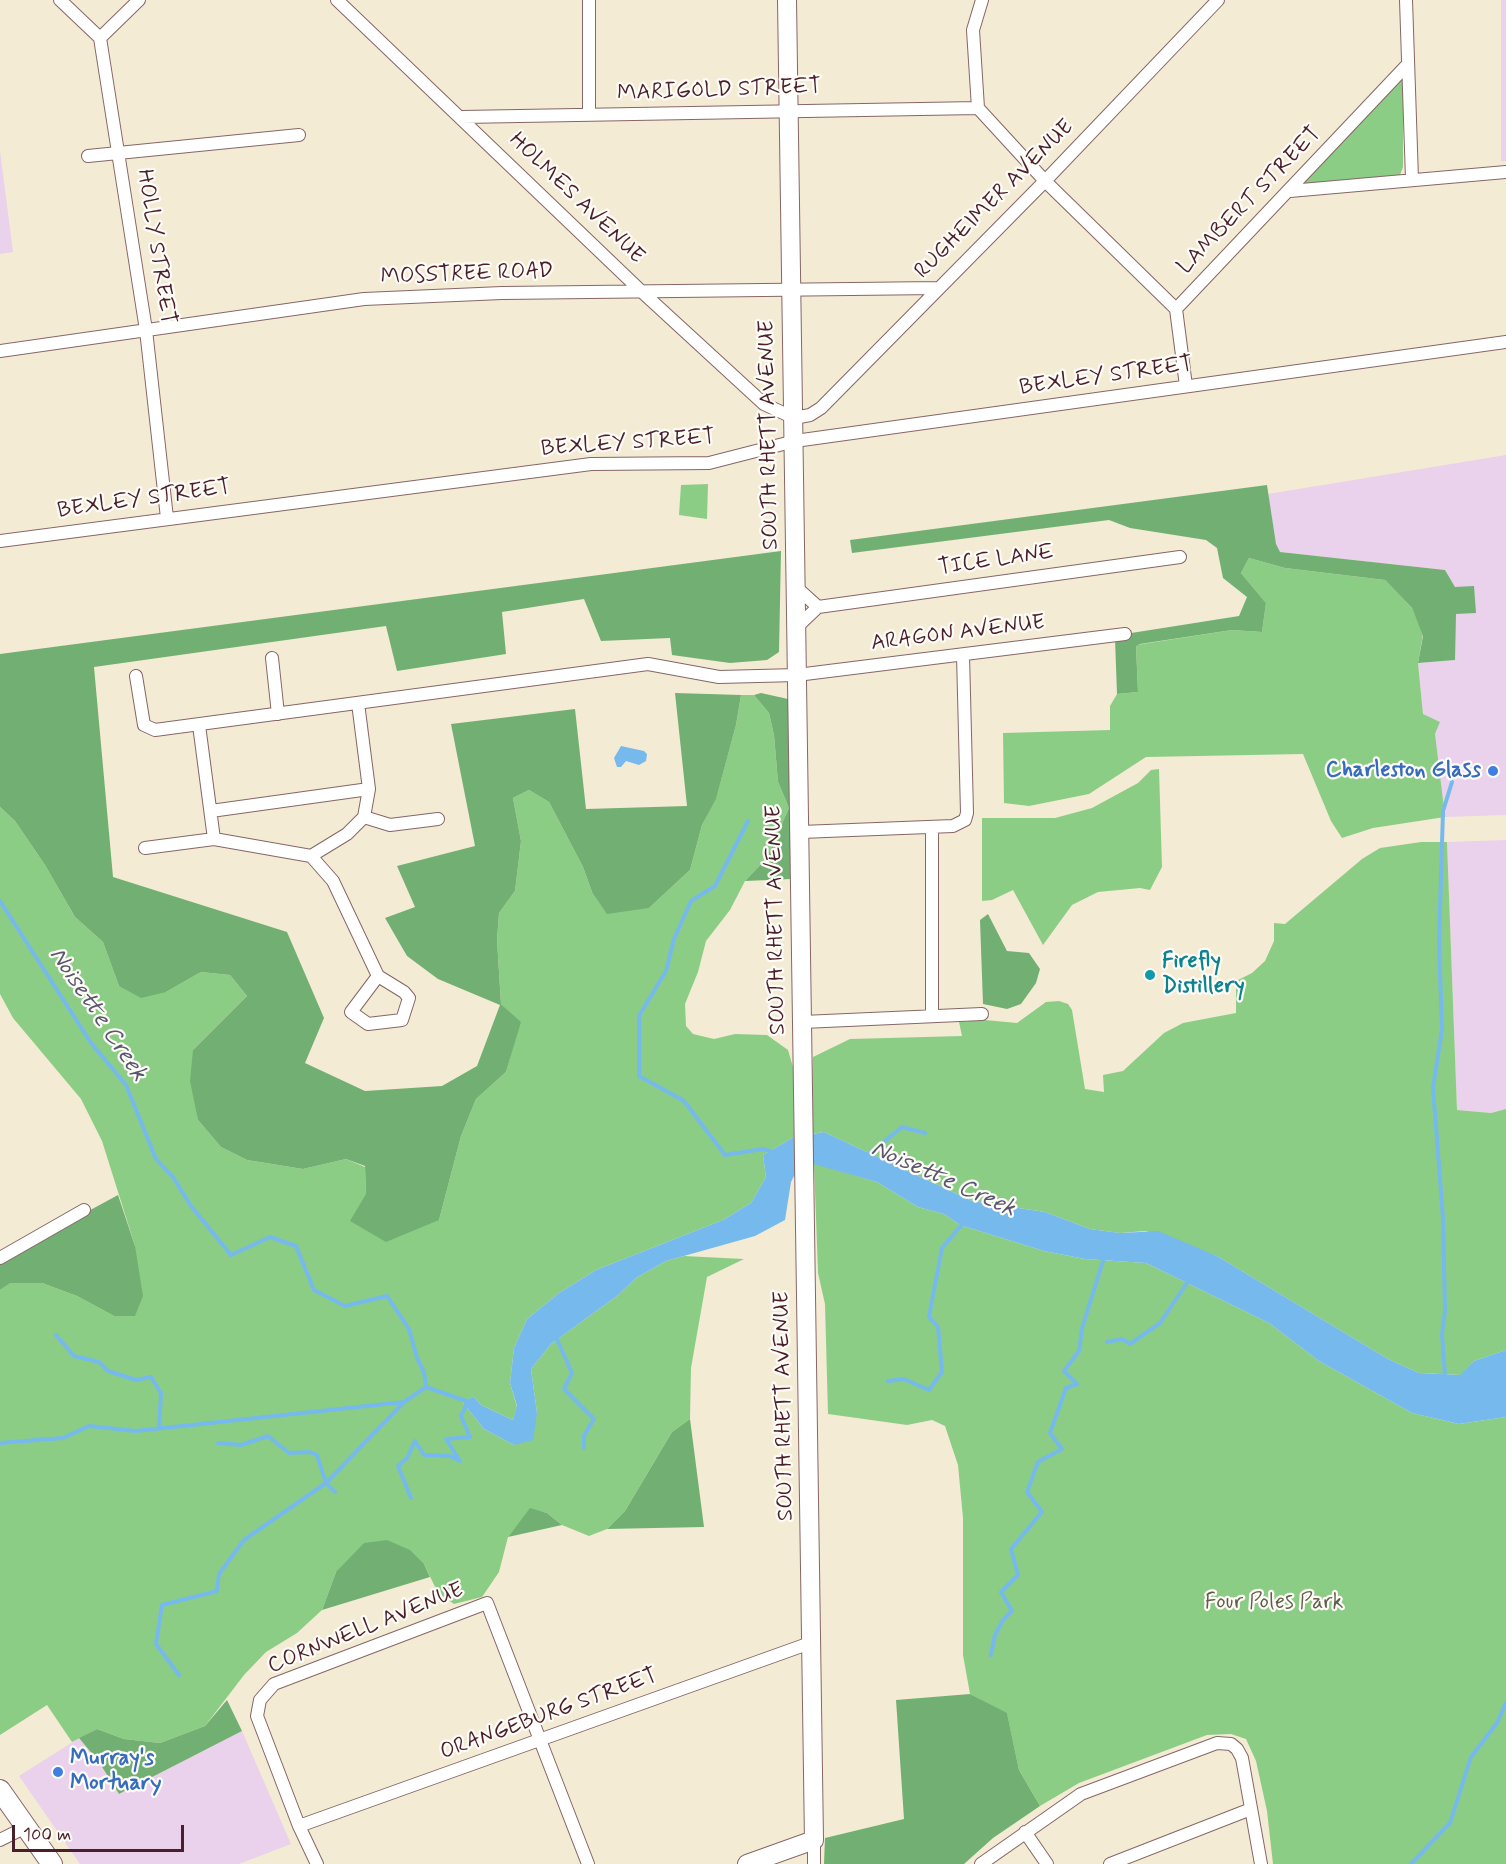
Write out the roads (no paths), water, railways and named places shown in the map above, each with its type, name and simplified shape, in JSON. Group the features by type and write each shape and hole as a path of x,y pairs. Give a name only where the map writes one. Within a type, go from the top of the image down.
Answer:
{"main road":[{"path":"0,1790 52,1864"}],"street":[{"path":"60,0 100,38 139,0"},
{"path":"589,0 589,115"},
{"name":"SOUTH RHETT AVENUE","path":"787,0 813,1642 814,1840"},
{"path":"982,0 973,30 978,108 1045,181 1176,309"},
{"name":"RUGHEIMER AVENUE","path":"794,418 810,415 821,408 1045,181 1218,0"},
{"path":"1406,0 1412,179"},
{"name":"HOLMES AVENUE","path":"346,3 641,291 764,404 794,418"},
{"name":"HOLLY STREET","path":"100,38 146,330 167,518"},
{"name":"LAMBERT STREET","path":"1186,386 1176,309 1407,65"},
{"name":"MARIGOLD STREET","path":"462,117 788,109 978,108"},
{"path":"88,156 299,135"},
{"path":"1290,191 1506,172"},
{"name":"MOSSTREE ROAD","path":"0,351 364,299 641,291 938,288"},
{"name":"BEXLEY STREET","path":"0,541 591,464 709,463 795,441 1506,342"},
{"name":"TICE LANE","path":"818,607 1180,557"},
{"path":"797,588 818,607 798,626"},
{"name":"ARAGON AVENUE","path":"136,676 144,725 149,729 279,714 648,664 719,677 797,675 1125,634"},
{"path":"801,832 960,825 967,813 963,656"},
{"path":"272,658 279,714"},
{"path":"311,856 347,834 364,817 369,789 358,703"},
{"path":"199,724 214,838"},
{"path":"211,811 369,789"},
{"path":"364,817 390,825 438,819"},
{"path":"932,827 932,1016"},
{"path":"145,848 214,838 311,856 333,881 378,976 404,992 409,998 402,1020 368,1024 351,1012 378,976"},
{"path":"803,1022 982,1014"},
{"path":"0,1258 84,1210"},
{"name":"CORNWELL AVENUE","path":"317,1864 299,1826 257,1716 260,1700 274,1684 487,1603 538,1741"},
{"name":"ORANGEBURG STREET","path":"299,1826 813,1642"},
{"path":"538,1741 588,1864"},
{"path":"981,1864 1081,1794 1217,1743 1231,1744 1242,1758 1261,1864"},
{"path":"1110,1864 1251,1809"},
{"path":"0,1840 26,1827"},
{"path":"1025,1832 1047,1864"},
{"path":"747,1864 814,1840 814,1864"}],"water":[{"path":"621,746 644,751 647,754 646,761 639,765 626,761 621,767 617,767 614,758"},
{"path":"824,1132 972,1201 1045,1212 1090,1229 1120,1233 1158,1231 1217,1256 1388,1359 1419,1373 1460,1375 1474,1361 1506,1350 1506,1417 1459,1424 1412,1413 1319,1361 1269,1323 1146,1263 1085,1259 1044,1251 960,1225 944,1214 918,1207 877,1182 810,1163 797,1170 791,1182 785,1220 755,1236 666,1261 636,1278 617,1296 551,1344 531,1369 537,1413 533,1440 514,1445 484,1429 463,1403 473,1396 481,1405 513,1420 517,1406 510,1383 514,1348 527,1319 559,1293 596,1270 723,1220 751,1203 766,1177 763,1155 794,1137"}],"waterway":[{"path":"1445,1376 1442,1334 1445,1311 1443,1218 1433,1088 1442,1029 1439,943 1443,811 1452,782"},
{"path":"748,821 715,886 691,901 674,939 666,971 639,1016 639,1076 684,1101 725,1155 763,1149 774,1152"},
{"name":"Noisette Creek","path":"0,901 91,1043 126,1085 156,1159 173,1177 191,1206 231,1255 270,1237 296,1246 314,1290 345,1306 387,1296 409,1329 417,1358 424,1372 426,1387 469,1402"},
{"path":"868,1155 902,1127 925,1133"},
{"path":"888,1381 904,1379 929,1390 942,1372 938,1327 929,1317 942,1248 965,1221"},
{"path":"991,1655 995,1635 1003,1620 1012,1611 1001,1592 1018,1575 1011,1549 1042,1512 1027,1492 1038,1462 1062,1449 1050,1433 1066,1388 1077,1384 1064,1371 1079,1351 1082,1328 1104,1258"},
{"path":"1107,1342 1122,1339 1130,1344 1160,1323 1189,1280"},
{"path":"56,1335 74,1356 99,1362 108,1371 136,1380 151,1377 161,1393 159,1428"},
{"path":"556,1337 572,1373 564,1389 594,1419 584,1436 584,1448"},
{"path":"0,1443 63,1438 89,1426 136,1431 404,1402 426,1387"},
{"path":"179,1675 156,1644 162,1605 217,1591 219,1574 244,1540 326,1483 404,1402"},
{"path":"411,1498 398,1466 407,1458 415,1441 424,1455 450,1456 460,1461 446,1439 470,1437 461,1416 468,1402"},
{"path":"218,1443 241,1445 268,1436 289,1453 310,1452 317,1455 326,1483 335,1492"},
{"path":"1411,1864 1450,1823 1471,1757 1497,1723 1506,1703"}],"place":[{"name":"Charleston Glass","path":"1493,771"},
{"name":"Firefly Distillery","path":"1150,975"},
{"name":"Murray's Mortuary","path":"58,1772"}],"park label":[{"name":"Four Poles Park","path":"1274,1603"}]}
